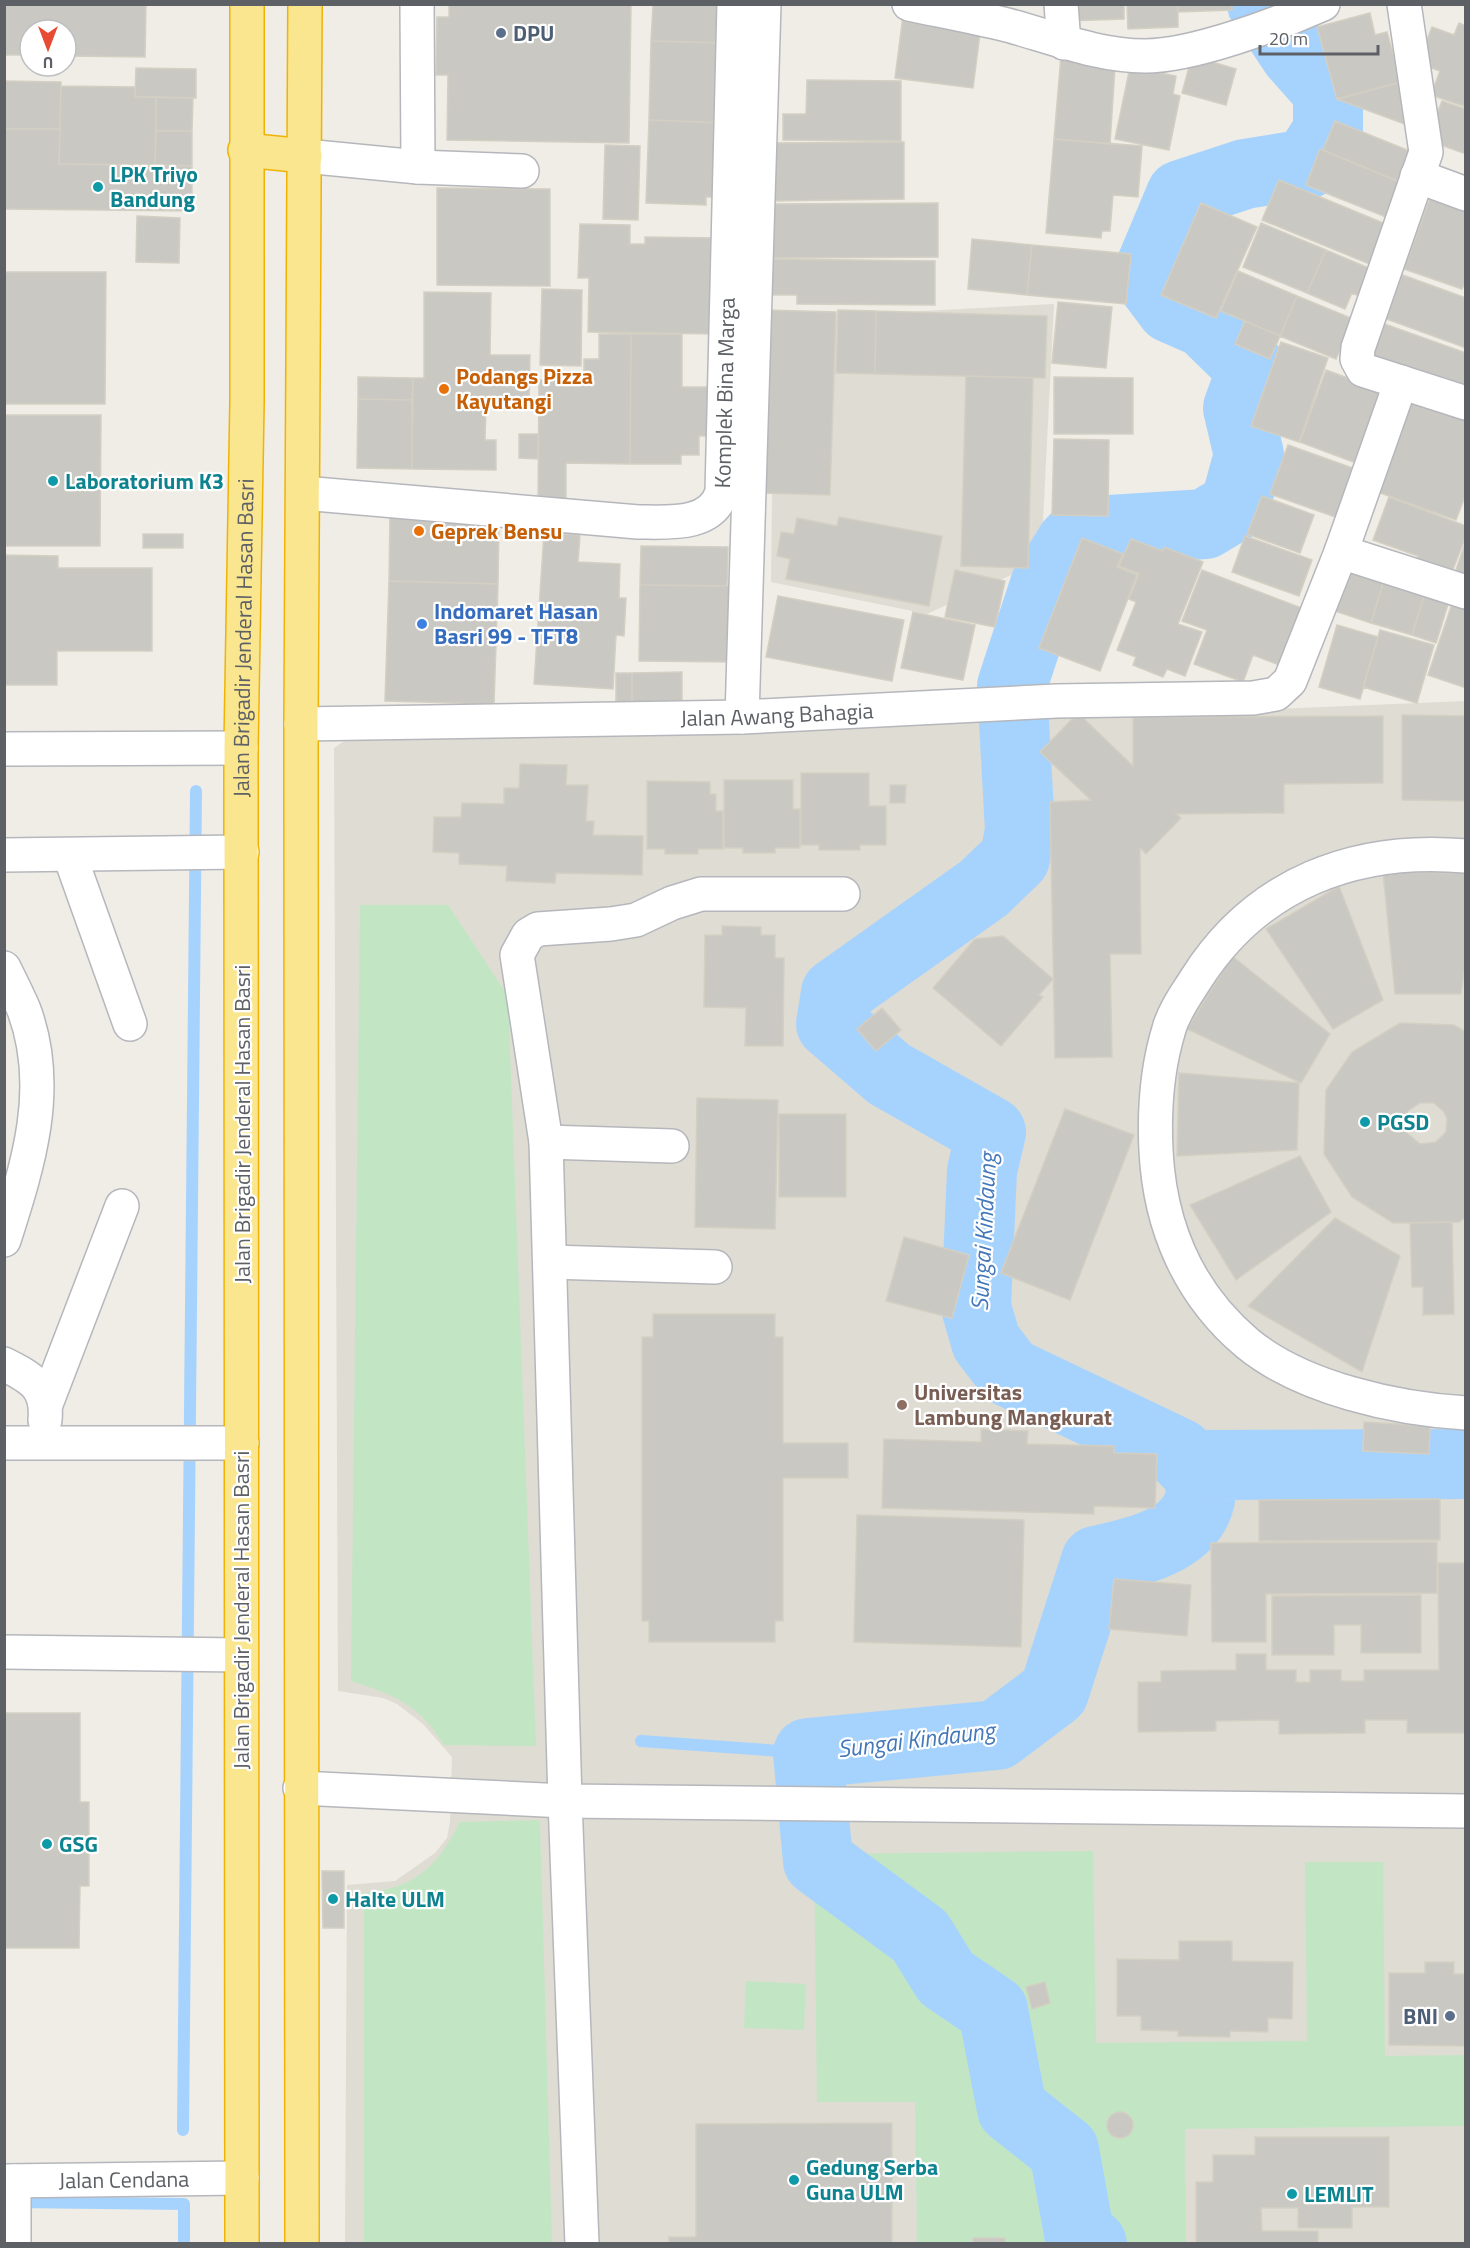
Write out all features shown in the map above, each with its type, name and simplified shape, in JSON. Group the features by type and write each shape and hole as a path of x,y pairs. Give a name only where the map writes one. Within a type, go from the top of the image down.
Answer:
{"highway":[{"name":"Jalan Brigadir Jenderal Hasan Basri","path":"242,2244 241,748 247,402 245,150 247,4"},
{"path":"302,2244 301,724 305,4"},
{"path":"245,150 305,156"}],"street":[{"path":"417,4 418,167"},
{"name":"Komplek Bina Marga","path":"303,493 638,522 683,521 702,515 715,506 722,492 734,4"},
{"path":"742,717 764,4"},
{"path":"909,4 1123,55 1147,56 1182,51 1242,35 1313,9"},
{"path":"1061,4 1064,42"},
{"path":"1404,4 1426,152 1358,348 1357,359 1363,370 1466,403"},
{"path":"305,156 418,167 522,171"},
{"path":"1418,176 1466,194"},
{"name":"Jalan Awang Bahagia","path":"301,724 742,717 1056,701 1253,698 1276,694 1290,681 1341,552 1401,382"},
{"path":"1341,552 1466,592"},
{"path":"4,749 241,748"},
{"path":"4,855 70,856 242,852"},
{"path":"1466,856 1392,855 1358,860 1309,879 1281,894 1247,917 1207,961 1181,1002 1169,1027 1163,1056 1155,1131 1157,1171 1163,1208 1176,1248 1193,1283 1218,1316 1248,1344 1273,1361 1325,1384 1377,1401 1434,1411 1466,1413"},
{"path":"70,856 130,1024"},
{"path":"582,2244 565,1801 546,1142 517,962 521,945 528,935 538,929 636,920 672,903 701,894 843,894"},
{"path":"4,968 24,1012 35,1059 36,1096 34,1141 4,1240"},
{"path":"546,1142 672,1146"},
{"path":"43,1443 46,1404 122,1206"},
{"path":"550,1262 715,1267"},
{"path":"4,1364 34,1382 46,1404"},
{"path":"4,1443 242,1443"},
{"path":"4,1652 240,1654"},
{"path":"300,1788 565,1801 837,1802 1466,1811"},
{"name":"Jalan Cendana","path":"9,2181 242,2178"},
{"path":"9,2181 14,2244"}],"shaded area":[{"path":"1054,304 1041,561 927,614 771,582 774,319"},
{"name":"Universitas Lambung Mangkurat","path":"1465,701 1465,2243 345,2243 347,1885 395,1881 435,1853 447,1838 450,1822 452,1757 423,1724 397,1704 383,1698 338,1691 334,748 362,729 966,722"}],"green space":[{"path":"360,905 448,905 508,996 536,1746 444,1745 435,1731 415,1710 380,1691 351,1681"},
{"path":"540,1820 552,2243 364,2243 364,1893 397,1886 422,1872 433,1863 460,1822"},
{"path":"1093,1851 1096,2043 1307,2041 1305,1862 1383,1862 1385,2056 1465,2055 1465,2126 1185,2129 1186,2243 917,2243 915,2102 817,2102 814,1854"},
{"path":"746,1981 806,1984 804,2030 744,2028"}],"building":[{"path":"4,4 146,4 145,57 78,56 78,18 18,18 18,55 4,55"},
{"path":"449,4 631,4 629,143 447,140 448,75 436,75 437,17 449,17"},
{"path":"653,4 727,4 726,43 651,41"},
{"path":"1066,4 1124,4 1124,19 1066,21"},
{"path":"1127,4 1178,4 1178,27 1128,29"},
{"path":"1178,4 1232,4 1232,10 1178,12"},
{"path":"1370,13 1375,35 1387,32 1401,82 1337,99 1317,27"},
{"path":"903,16 981,26 973,88 895,78"},
{"path":"1459,23 1466,26 1466,107 1431,95 1440,71 1418,63 1432,27 1454,35"},
{"path":"651,41 726,43 724,123 649,120"},
{"path":"1061,56 1115,67 1110,144 1054,139"},
{"path":"1192,56 1236,69 1226,105 1182,93"},
{"path":"1130,67 1176,76 1173,94 1180,96 1169,150 1115,139"},
{"path":"136,68 196,69 196,98 135,97"},
{"path":"807,80 901,81 901,141 783,140 783,114 806,114"},
{"path":"4,81 61,82 60,129 4,129"},
{"path":"1401,82 1413,127 1337,99"},
{"path":"61,86 135,87 135,97 156,97 155,165 59,164"},
{"path":"156,97 193,98 192,131 156,131"},
{"path":"1442,101 1466,109 1466,154 1427,140"},
{"path":"649,120 724,123 721,197 706,197 706,205 646,203"},
{"path":"1335,121 1412,152 1400,182 1323,150"},
{"name":"LPK Triyo Bandung","path":"4,129 60,129 59,164 192,166 192,211 4,209"},
{"path":"156,131 192,131 192,166 155,165"},
{"path":"1054,139 1142,146 1138,197 1113,195 1110,231 1102,231 1101,238 1046,233"},
{"path":"904,142 904,199 771,201 771,143"},
{"path":"605,145 640,146 638,220 603,219"},
{"path":"1320,149 1400,182 1386,217 1306,185"},
{"path":"1279,180 1388,225 1372,265 1262,220"},
{"path":"1434,187 1466,199 1466,280 1462,289 1404,269"},
{"path":"437,188 550,189 550,286 437,285"},
{"path":"938,203 938,257 771,258 771,204"},
{"path":"1201,203 1257,227 1216,318 1161,295"},
{"path":"137,216 180,218 179,263 136,262"},
{"path":"1261,223 1326,250 1307,293 1243,267"},
{"path":"580,224 630,225 630,244 645,244 645,237 720,238 720,260 710,260 710,277 718,277 717,334 588,332 589,278 578,278"},
{"path":"972,239 1032,245 1027,295 968,289"},
{"path":"1032,245 1131,254 1126,304 1027,295"},
{"path":"1326,250 1378,272 1367,299 1352,293 1345,309 1307,293"},
{"path":"772,259 935,261 935,305 797,304 797,295 771,295"},
{"path":"1238,271 1297,296 1280,336 1221,311"},
{"path":"4,272 106,272 105,404 4,404"},
{"path":"1400,274 1466,298 1466,348 1384,318"},
{"path":"542,289 582,290 581,366 540,365"},
{"path":"424,292 491,293 490,355 530,355 529,404 486,403 485,440 496,440 496,470 412,469 413,378 424,378"},
{"path":"1297,296 1353,319 1336,359 1280,336"},
{"path":"1058,302 1112,307 1106,368 1052,363"},
{"path":"764,310 836,312 830,495 758,493"},
{"path":"838,310 876,311 875,374 836,373"},
{"path":"876,311 1047,316 1045,378 875,374"},
{"path":"1245,321 1280,336 1270,359 1235,344"},
{"path":"1379,322 1466,353 1466,381 1459,399 1364,363"},
{"path":"599,334 631,334 630,464 566,463 566,502 538,502 539,380 584,380 584,359 599,359"},
{"path":"631,334 682,334 682,387 718,387 718,436 699,436 699,455 681,455 681,464 630,464"},
{"path":"1281,342 1328,358 1299,442 1251,426"},
{"path":"1326,370 1383,391 1356,463 1300,442"},
{"path":"966,376 1033,378 1028,568 961,566"},
{"path":"358,377 413,378 412,400 358,399"},
{"path":"1054,377 1133,378 1133,434 1054,434"},
{"path":"1408,392 1466,413 1466,494 1456,520 1372,490"},
{"path":"358,399 412,400 412,469 357,468"},
{"name":"Laboratorium K3","path":"4,415 101,415 100,546 4,546"},
{"path":"519,434 538,434 538,459 519,458"},
{"path":"1054,439 1109,440 1108,516 1052,515"},
{"path":"1288,445 1358,470 1341,519 1270,494"},
{"path":"1262,496 1314,515 1300,553 1247,534"},
{"path":"1389,497 1466,526 1466,536 1450,577 1415,564 1418,556 1373,540"},
{"path":"390,515 499,518 498,584 389,581"},
{"path":"839,517 942,536 929,606 786,579 790,559 777,556 781,532 794,534 797,518 837,526"},
{"path":"544,533 580,535 578,562 620,564 619,598 626,598 624,636 616,635 613,689 534,684"},
{"path":"143,534 183,534 183,548 143,548"},
{"path":"1245,536 1312,560 1299,596 1232,572"},
{"path":"1082,538 1123,554 1117,567 1137,575 1100,671 1039,648"},
{"path":"1131,539 1163,551 1164,547 1203,562 1178,624 1202,632 1185,676 1167,669 1163,677 1133,665 1136,657 1117,650 1136,602 1129,599 1139,574 1119,566"},
{"path":"1466,541 1466,585 1452,581"},
{"path":"641,546 728,547 727,586 640,585"},
{"path":"4,555 58,556 58,568 152,568 152,651 57,651 57,685 4,685"},
{"path":"1350,566 1385,577 1371,623 1335,611"},
{"path":"955,570 1005,581 995,627 945,617"},
{"path":"1202,570 1304,609 1282,666 1253,655 1243,682 1194,664 1207,630 1182,621"},
{"path":"1385,577 1426,590 1412,635 1371,623"},
{"path":"389,581 498,584 494,704 385,701"},
{"path":"640,585 731,586 731,662 639,661"},
{"path":"1426,590 1450,598 1436,643 1412,635"},
{"path":"778,596 904,620 892,681 766,657"},
{"path":"1454,598 1466,602 1466,688 1428,675"},
{"path":"913,612 975,625 963,680 901,668"},
{"path":"1337,625 1378,637 1360,699 1319,687"},
{"path":"1380,630 1434,645 1417,703 1363,687"},
{"path":"682,672 682,709 632,709 632,673"},
{"path":"616,673 632,673 632,709 616,709"},
{"path":"1078,713 1133,766 1133,717 1383,716 1383,783 1284,784 1284,813 1176,814 1181,818 1146,854 1140,848 1141,954 1110,954 1112,1057 1055,1058 1050,802 1091,800 1040,752"},
{"path":"1402,715 1466,716 1466,801 1402,800"},
{"path":"520,764 567,765 566,785 588,785 586,821 594,821 593,835 643,836 642,875 556,873 555,883 506,881 507,866 459,864 459,853 433,852 434,817 461,817 462,803 504,804 504,788 519,788"},
{"path":"801,773 869,773 869,806 886,806 886,845 860,845 860,850 819,850 819,845 801,845"},
{"path":"724,780 793,780 793,809 800,809 800,848 775,848 775,853 743,853 743,848 724,848"},
{"path":"647,781 710,782 710,794 716,794 716,811 723,811 723,849 698,849 698,854 665,854 665,849 647,849"},
{"path":"890,785 906,785 905,803 890,803"},
{"path":"1383,872 1466,873 1466,959 1461,994 1395,994"},
{"path":"1339,886 1383,1000 1333,1029 1266,929"},
{"path":"722,926 761,927 761,935 775,935 775,958 784,958 783,1046 745,1046 746,1008 704,1007 705,935 722,935"},
{"path":"1003,936 1053,979 1039,995 1043,997 1001,1046 933,988 975,939"},
{"path":"1232,956 1330,1034 1301,1083 1187,1029"},
{"path":"882,1008 901,1030 876,1051 857,1029"},
{"name":"PGSD","path":"1400,1023 1454,1025 1466,1032 1466,1217 1459,1222 1393,1223 1352,1197 1324,1154 1326,1090 1352,1052","holes":["1420,1103 1434,1103 1444,1112 1447,1119 1446,1132 1436,1142 1420,1144 1406,1132 1405,1118 1408,1111"]},
{"path":"1179,1073 1299,1083 1297,1150 1177,1156"},
{"path":"697,1098 778,1100 775,1229 695,1227"},
{"path":"1065,1109 1134,1135 1070,1300 1001,1273"},
{"path":"779,1114 846,1114 846,1197 779,1197"},
{"path":"1300,1156 1331,1212 1236,1280 1190,1205"},
{"path":"1335,1218 1400,1256 1362,1372 1248,1306"},
{"path":"1452,1222 1454,1314 1423,1315 1423,1287 1412,1287 1410,1223"},
{"path":"904,1237 969,1255 952,1318 886,1301"},
{"path":"653,1314 775,1314 775,1337 783,1337 783,1443 848,1443 848,1478 783,1478 783,1621 775,1621 775,1642 649,1642 649,1621 642,1621 642,1337 653,1337"},
{"path":"1364,1422 1430,1426 1429,1454 1363,1451"},
{"path":"981,1429 1028,1431 1027,1444 1114,1446 1114,1453 1157,1454 1155,1508 1094,1506 1094,1514 882,1508 884,1439 981,1442"},
{"path":"1440,1499 1440,1540 1259,1541 1259,1500"},
{"path":"857,1515 1024,1520 1021,1647 854,1642"},
{"path":"1437,1542 1437,1593 1266,1594 1266,1642 1212,1642 1211,1543"},
{"path":"1438,1563 1466,1563 1466,1733 1407,1733 1407,1720 1365,1720 1365,1733 1279,1734 1279,1720 1216,1721 1216,1731 1138,1732 1138,1682 1161,1682 1161,1671 1236,1670 1236,1654 1266,1654 1266,1670 1296,1670 1296,1682 1310,1682 1310,1670 1341,1670 1341,1681 1364,1681 1364,1670 1439,1670"},
{"path":"1114,1579 1191,1585 1187,1636 1109,1629"},
{"path":"1421,1595 1421,1653 1361,1653 1361,1625 1334,1625 1334,1655 1272,1655 1272,1596"},
{"name":"GSG","path":"4,1713 80,1713 80,1802 89,1802 89,1886 80,1886 79,1948 4,1948"},
{"name":"Halte ULM","path":"322,1871 344,1871 344,1928 323,1928"},
{"path":"1179,1941 1232,1941 1232,1961 1293,1962 1292,2019 1268,2018 1268,2032 1230,2031 1230,2037 1178,2036 1178,2031 1141,2030 1141,2016 1117,2016 1117,1959 1179,1960"},
{"path":"1425,1962 1454,1962 1454,1974 1466,1974 1466,2046 1389,2045 1389,1973 1425,1973"},
{"path":"1045,1982 1050,2003 1032,2009 1026,1987"},
{"path":"1120,2112 1130,2115 1133,2125 1130,2135 1120,2138 1110,2135 1107,2125 1110,2115"},
{"name":"Gedung Serba Guna ULM","path":"892,2123 892,2244 669,2244 669,2237 696,2237 696,2124"},
{"name":"LEMLIT","path":"1255,2137 1389,2137 1389,2207 1352,2207 1352,2228 1298,2228 1298,2208 1261,2208 1262,2231 1318,2231 1318,2244 1196,2244 1196,2182 1213,2182 1213,2155 1255,2155"},
{"path":"973,2238 1005,2238 1005,2244 973,2244"}],"waterway":[{"name":"Sungai Kindaung","path":"1092,2244 1079,2233 1064,2150 1012,2109 993,2010 946,1978 920,1936 818,1861 808,1753 997,1735 1054,1692 1096,1561 1158,1543 1185,1526 1194,1514 1200,1499 1201,1476 1179,1453 1009,1372 986,1342 976,1307 982,1171 991,1132 889,1074 831,1024 836,993 984,888 1015,858 1020,830 1012,686 1045,585 1071,543 1081,533 1094,531 1205,524 1235,506 1249,455 1238,408 1252,369 1205,323 1171,308 1147,276 1181,195 1245,174 1307,164 1328,131 1328,91 1295,54 1262,4"},
{"path":"183,2130 196,791"},
{"path":"1191,1465 1466,1464"},
{"path":"641,1741 808,1753"},
{"path":"15,2202 184,2204 184,2244"}],"place":[{"name":"DPU","path":"501,33"},
{"name":"LPK Triyo Bandung","path":"98,187"},
{"name":"Podangs Pizza Kayutangi","path":"444,389"},
{"name":"Laboratorium K3","path":"53,481"},
{"name":"Geprek Bensu","path":"419,531"},
{"name":"Indomaret Hasan Basri 99 - TFT8","path":"422,624"},
{"name":"PGSD","path":"1365,1122"},
{"name":"Universitas Lambung Mangkurat","path":"902,1405"},
{"name":"GSG","path":"47,1844"},
{"name":"Halte ULM","path":"333,1899"},
{"name":"BNI","path":"1450,2016"},
{"name":"Gedung Serba Guna ULM","path":"794,2180"},
{"name":"LEMLIT","path":"1292,2194"}]}
